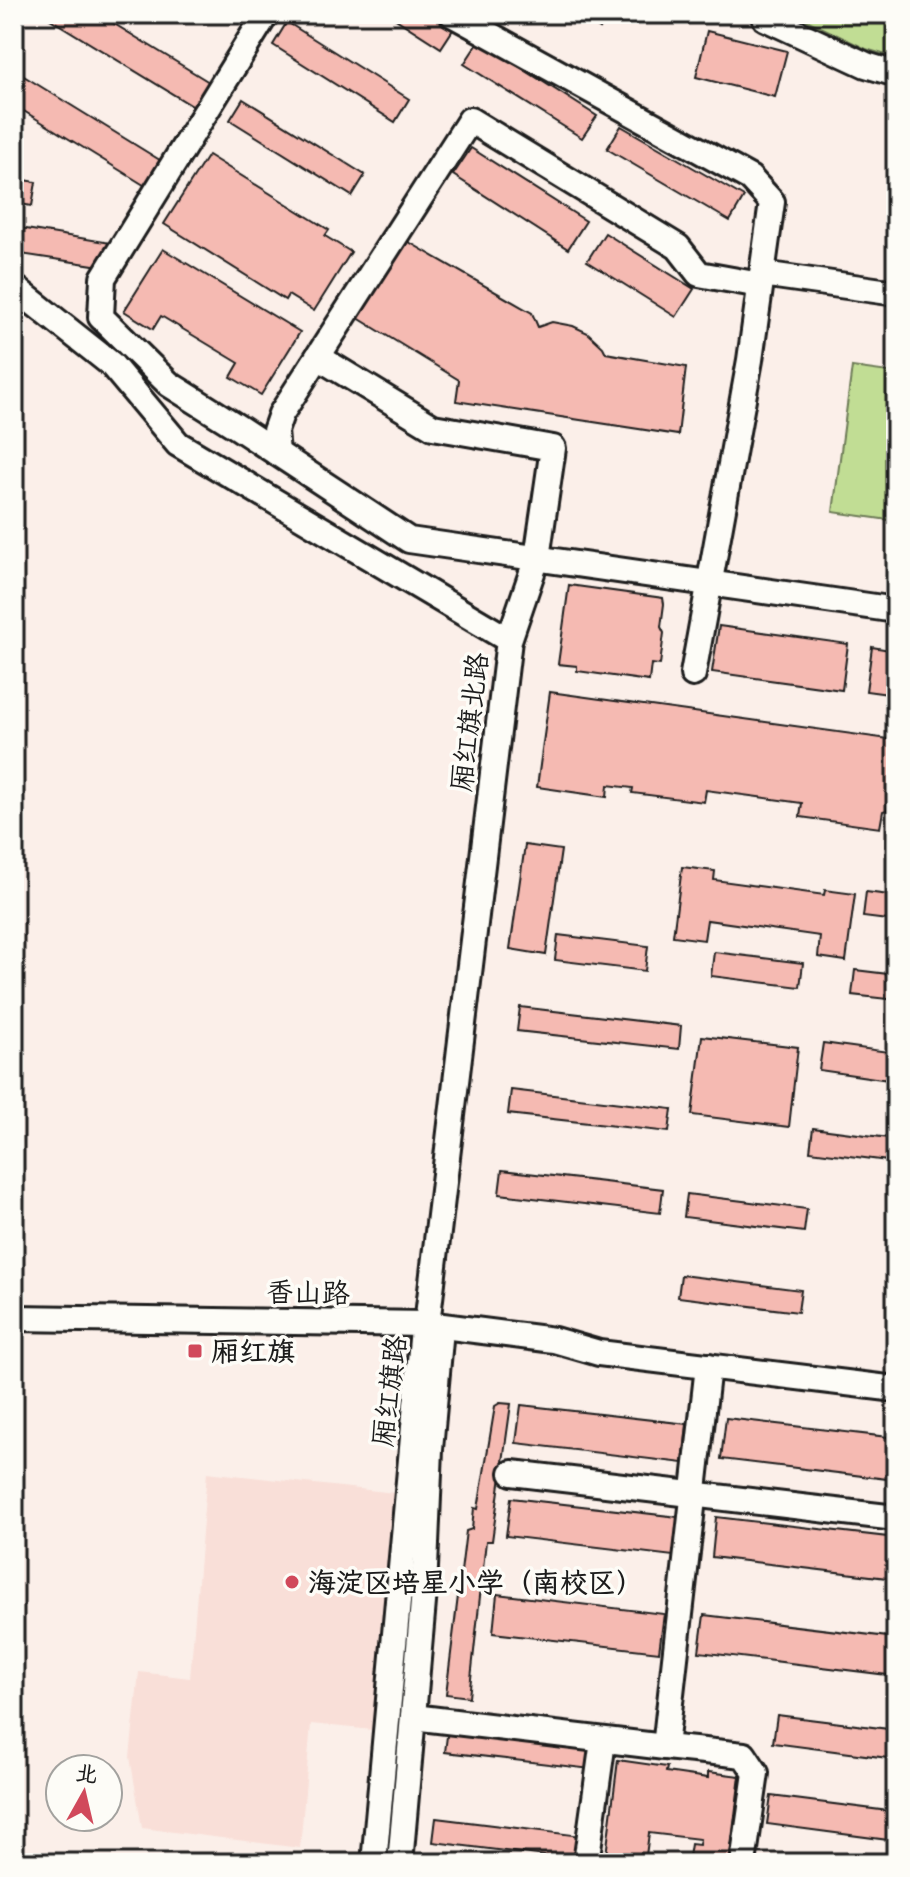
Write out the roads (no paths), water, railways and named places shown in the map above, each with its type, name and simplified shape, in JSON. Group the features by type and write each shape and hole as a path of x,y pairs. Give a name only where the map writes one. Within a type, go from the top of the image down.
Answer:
{"street":[{"path":"266,14 103,278 101,317 169,384 409,540 896,610"},
{"path":"452,14 750,178 772,202 750,360 693,674"},
{"path":"763,14 765,18 866,65 896,74"},
{"path":"277,453 275,431 281,414 470,120 678,247 699,274 896,293"},
{"name":"厢红旗北路","path":"14,287 111,364 178,444 509,640 430,1334"},
{"path":"318,357 433,427 553,448 537,558 509,640"},
{"name":"香山路","path":"14,1318 554,1340 599,1353 896,1389"},
{"name":"香山路","path":"14,1333 430,1334"},
{"name":"厢红旗路","path":"400,1863 424,1591 430,1449 430,1334"},
{"name":"厢红旗路","path":"374,1863 430,1334"},
{"path":"665,1747 708,1366"},
{"path":"512,1473 896,1518"},
{"path":"413,1717 744,1755 756,1773 743,1863"},
{"path":"586,1863 603,1741"}],"place":[{"name":"厢红旗","path":"195,1351"},
{"name":"海淀区培星小学（南校区）","path":"292,1582"}]}
